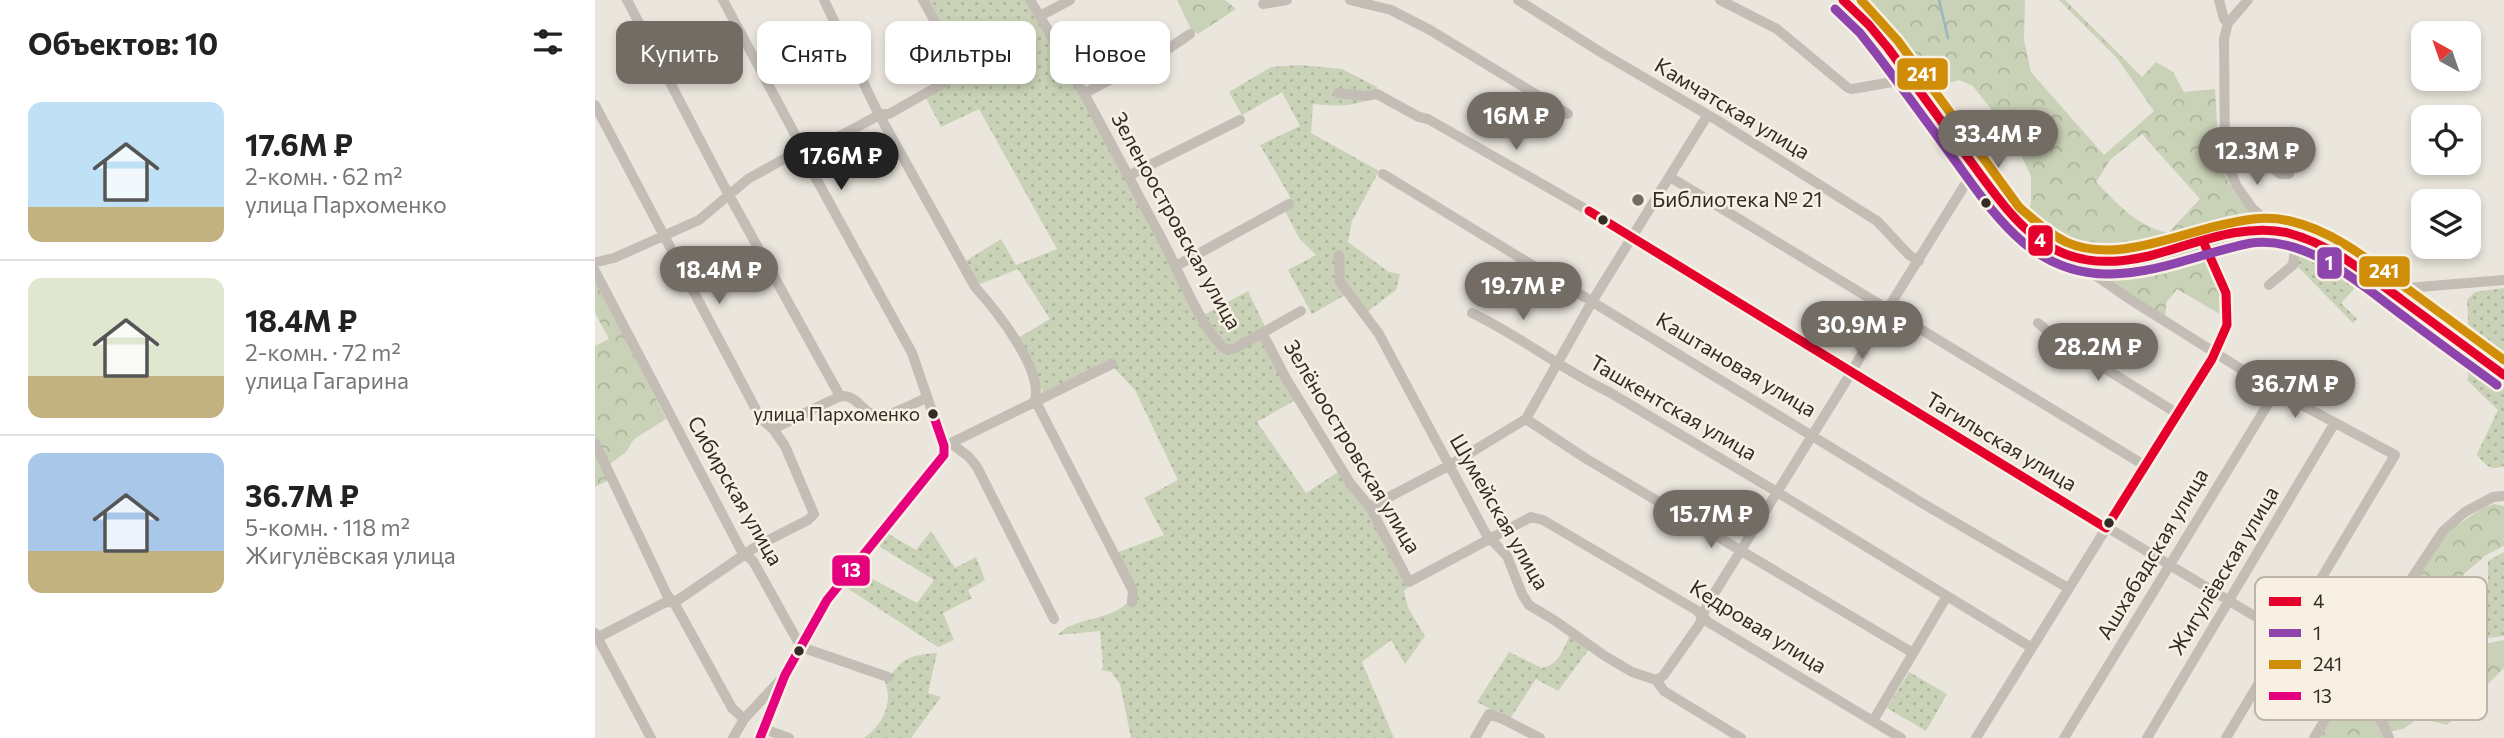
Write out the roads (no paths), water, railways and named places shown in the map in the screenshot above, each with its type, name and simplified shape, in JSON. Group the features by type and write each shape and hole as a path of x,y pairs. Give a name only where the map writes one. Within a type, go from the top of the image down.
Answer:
{"main road":[{"path":"1843,0 1869,25 2010,215 2047,247 2080,260 2095,263 2122,262 2144,259 2203,241 2253,230 2275,231 2300,237 2340,255 2504,375"}],"street":[{"path":"627,0 840,396"},
{"path":"723,0 912,354 926,398 948,445 969,457 977,467 1053,619"},
{"path":"824,0 881,114 975,288 994,308 1030,368 1037,391 1035,400 1133,591 1132,601"},
{"path":"596,266 706,215 748,179 791,155 842,135 881,114 889,114 963,72 923,0"},
{"name":"Зеленоостровская улица","path":"1030,0 1084,93 1203,319 1225,349 1234,349 1301,312"},
{"path":"1040,16 1070,0"},
{"path":"1263,4 1287,0"},
{"path":"1350,0 1391,10 1430,30 1568,114"},
{"name":"Камчатская улица","path":"1518,0 1877,221 1909,255 1919,261"},
{"path":"1720,0 1777,29 1847,88 1910,79"},
{"path":"2219,0 2224,19 2228,23"},
{"path":"2248,0 2228,23 2224,39 2227,140 2225,155 2236,185 2252,208 2272,225 2275,231"},
{"path":"1084,93 1168,49 1190,34"},
{"name":"Тагильская улица","path":"1338,93 1366,96 1377,94 1518,171 2255,617"},
{"path":"595,105 761,419 773,429 785,446 814,514 809,520 757,546 678,600 596,636 650,738"},
{"path":"1370,507 1450,465 1525,419 1593,300 1707,116"},
{"path":"1128,176 1240,120"},
{"path":"2227,140 2245,145 2280,174 2289,174"},
{"path":"1657,680 1663,676 1703,617 1707,605 1814,435 1887,310 1966,183 1977,171"},
{"name":"Каштановая улица","path":"1383,174 2068,589"},
{"path":"1670,177 2144,465"},
{"path":"1176,265 1289,204"},
{"path":"2269,285 2293,265 2300,237"},
{"path":"1976,738 2215,353 2227,325 2226,293 2203,241"},
{"name":"Шумейская улица","path":"1339,255 1340,282 1379,334 1490,539 1507,556 1529,605 1605,656 1632,671 1657,680 1658,686 1664,691 1741,738"},
{"path":"2080,260 2087,269 2128,298 2276,391 2395,455 2323,577"},
{"name":"Сибирская улица","path":"596,266 670,418 741,550 753,561 801,647"},
{"path":"2392,293 2395,289 2504,281"},
{"name":"Ташкентская улица","path":"1472,313 1501,327 1557,363 1777,492 2032,648"},
{"path":"2038,323 2056,338 2178,414"},
{"name":"Зелёноостровская улица","path":"1259,334 1266,340 1287,380 1350,483 1370,507 1409,582"},
{"path":"789,738 762,733 785,675 827,600 937,465 948,445 1112,364"},
{"name":"Ашхабадская улица","path":"2064,738 2276,391"},
{"path":"773,429 840,396 851,397 874,416 883,416 926,398"},
{"path":"1525,419 1585,458 1913,653"},
{"name":"Жигулёвская улица","path":"2147,738 2334,424"},
{"path":"595,443 671,601 732,708 744,719"},
{"path":"2413,577 2443,531 2465,512 2493,497 2504,496"},
{"name":"Кедровая улица","path":"1409,582 1531,517 1543,520 1901,738"},
{"path":"1873,721 1947,596"},
{"path":"801,647 888,677"},
{"path":"733,738 744,719 785,675"},
{"path":"2226,738 2255,691"},
{"path":"1475,738 1489,714 1540,738"},
{"path":"2314,738 2325,720"},
{"path":"2380,720 2389,738"}],"waterway":[{"path":"1939,0 1948,38"}],"place":[{"name":"Библиотека № 21","path":"1638,200"},
{"name":"улица Пархоменко","path":"933,414"}]}
